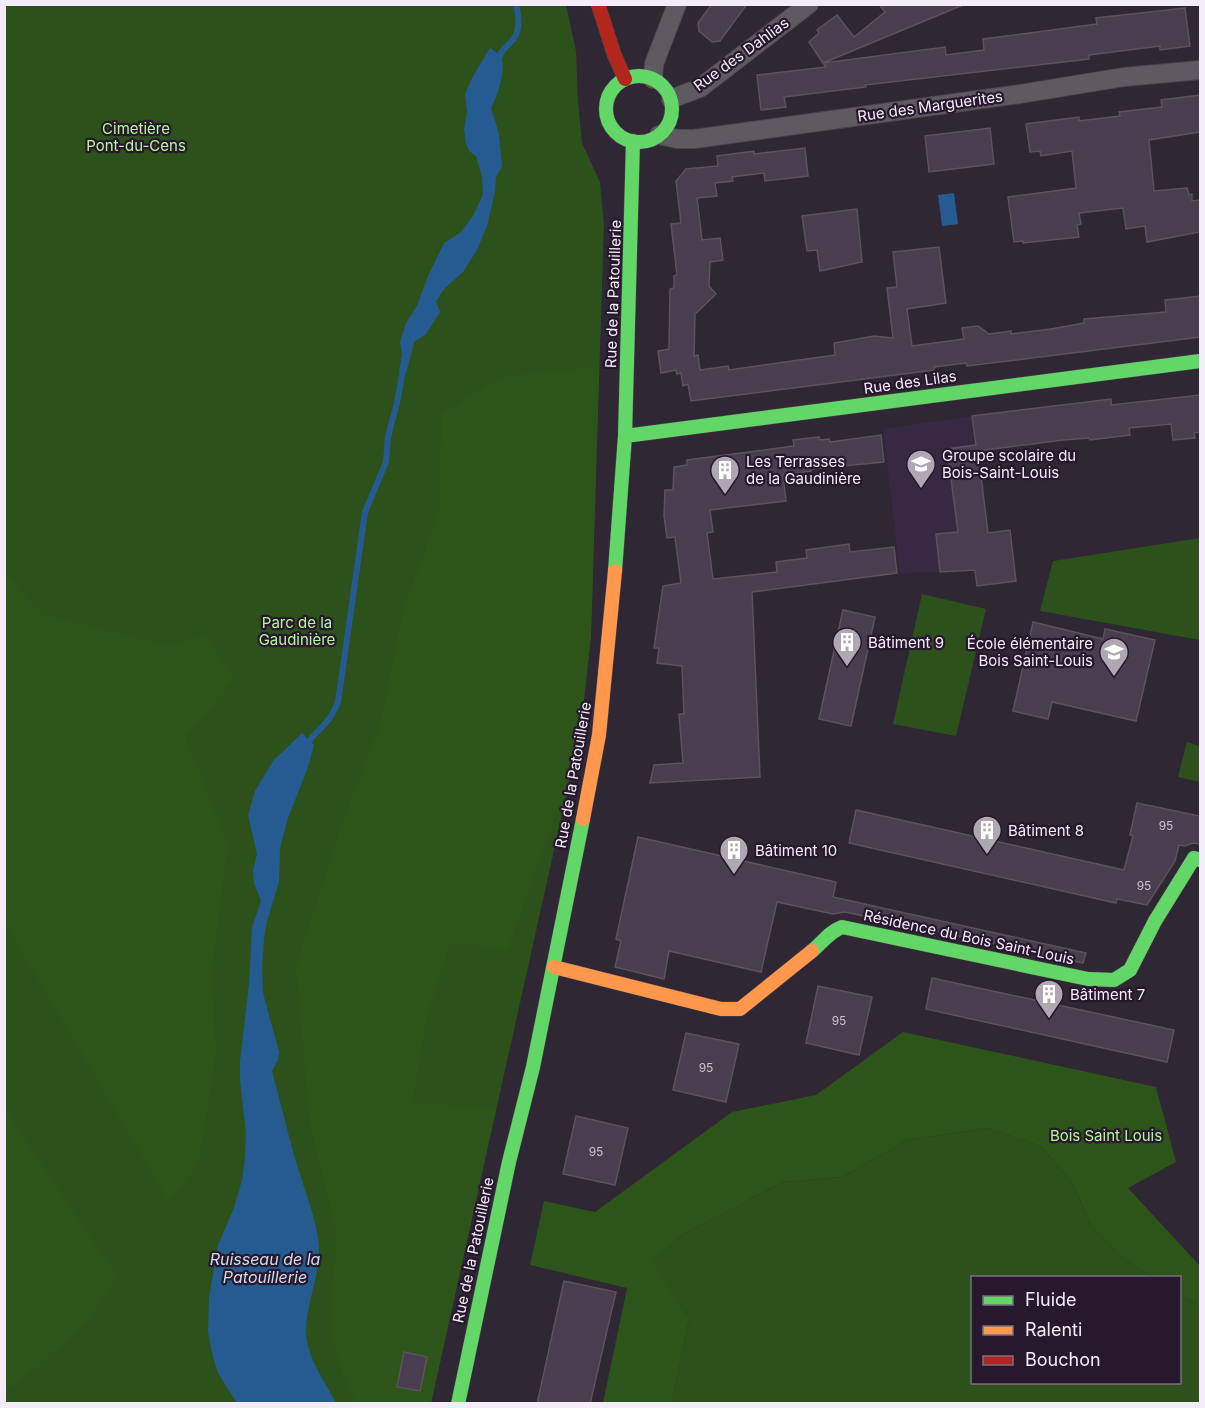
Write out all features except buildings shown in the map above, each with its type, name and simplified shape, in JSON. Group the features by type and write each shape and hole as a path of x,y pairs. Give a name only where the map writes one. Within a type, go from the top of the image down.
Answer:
{"street":[{"path":"598,4 614,54 625,79"},
{"path":"653,79 654,64 677,4"},
{"name":"Rue des Dahlias","path":"670,99 700,87 809,4"},
{"name":"Rue des Marguerites","path":"659,135 678,139 694,138 1020,94 1124,77 1200,69"},
{"path":"644,76 653,79 667,91 670,99 672,109 666,128 651,139 633,141 623,138 615,132 606,113 606,102 610,93 616,84 625,79 644,76"},
{"name":"Rue de la Patouillerie","path":"458,1404 509,1162 533,1067 599,735 620,518 625,436 633,141"},
{"name":"Rue des Lilas","path":"625,436 1200,361"},
{"name":"Résidence du Bois Saint-Louis","path":"554,967 721,1009 740,1010 822,943 830,932 842,927 1088,979 1114,980 1130,969 1155,921 1194,858 1200,860"}],"shaded area":[{"name":"Groupe scolaire du Bois-Saint-Louis","path":"972,416 976,445 948,449 958,532 936,535 940,572 900,573 883,429"}],"green space":[{"name":"Parc de la Gaudinière","path":"5,5 566,5 576,51 582,143 600,182 604,224 591,636 582,718 571,774 431,1403 5,1404"},
{"path":"599,367 591,636 582,718 571,774 508,949 451,943 427,1016 413,1102 496,1109 431,1403 356,1403 343,1375 332,1340 331,1294 337,1237 309,1119 296,966 345,815 380,725 403,610 440,508 441,414 503,376"},
{"path":"1200,538 1200,640 1040,611 1053,561"},
{"path":"5,574 42,614 168,646 207,635 234,680 186,738 228,845 212,972 216,1054 199,1163 169,1202 13,937 5,919"},
{"path":"922,594 986,609 956,736 893,724"},
{"path":"1187,742 1200,746 1200,782 1178,777"},
{"name":"Bois Saint Louis","path":"903,1032 1156,1087 1176,1162 1128,1188 1200,1266 1200,1307 1181,1295 1181,1276 1152,1276 1124,1259 1091,1225 1073,1184 1041,1146 987,1128 907,1140 842,1177 783,1182 683,1234 652,1262 689,1319 672,1403 603,1403 627,1288 530,1265 544,1201 595,1212 732,1112 816,1095"},
{"path":"4,1107 117,1276 87,1323 30,1373 5,1391"},
{"path":"987,1128 1041,1146 1073,1184 1091,1225 1124,1259 1152,1276 971,1276 971,1384 1181,1384 1181,1295 1200,1307 1200,1403 672,1403 689,1319 651,1262 683,1234 783,1182 842,1177 907,1140"}],"water":[{"path":"490,48 501,57 503,62 500,83 491,108 499,134 502,167 496,177 487,226 477,250 463,272 445,288 436,301 440,312 426,334 414,342 406,374 399,371 402,355 400,342 406,323 417,306 444,243 461,232 473,216 483,194 482,177 476,156 469,151 466,143 465,94"},
{"path":"954,193 958,224 942,226 938,195"},
{"name":"Ruisseau de la Patouillerie","path":"302,733 314,745 288,818 280,848 279,882 264,938 263,993 279,1052 278,1060 272,1071 318,1238 318,1262 307,1320 307,1342 313,1361 336,1403 237,1403 218,1373 208,1332 209,1298 218,1245 234,1208 245,1158 246,1133 240,1061 249,984 252,927 261,901 254,883 253,870 257,854 248,815 255,791 273,761"}],"waterway":[{"name":"Ruisseau de la Patouillerie","path":"498,60 517,32 516,4"},
{"name":"Ruisseau de la Patouillerie","path":"307,746 311,738 325,724 338,702 365,512 386,462 388,437 404,364"}],"traffic: fast":[{"path":"639,76 652,79 662,86 669,96 672,109 669,122 662,132 652,139 639,142 626,139 616,132 609,122 606,109 609,96 616,86 626,79 639,76"},
{"path":"615,571 625,436 633,141"},
{"path":"625,436 1200,361"},
{"path":"458,1404 509,1162 533,1067 583,819"},
{"path":"812,951 830,934 842,927 1088,979 1114,980 1130,970 1155,921 1194,858 1200,860"}],"traffic: slow":[{"path":"583,819 599,735 615,571"},
{"path":"554,967 721,1009 740,1009 812,951"}],"traffic: jam":[{"path":"598,4 614,54 625,79"}],"place":[{"name":"Groupe scolaire du Bois-Saint-Louis","path":"921,490"},
{"name":"Les Terrasses de la Gaudinière","path":"725,496"},
{"name":"Bâtiment 9","path":"847,668"},
{"name":"École élémentaire Bois Saint-Louis","path":"1114,678"},
{"name":"Bâtiment 8","path":"987,856"},
{"name":"Bâtiment 10","path":"734,876"},
{"name":"Bâtiment 7","path":"1049,1020"}],"park label":[{"name":"Cimetière Pont-du-Cens","path":"136,136"}]}
